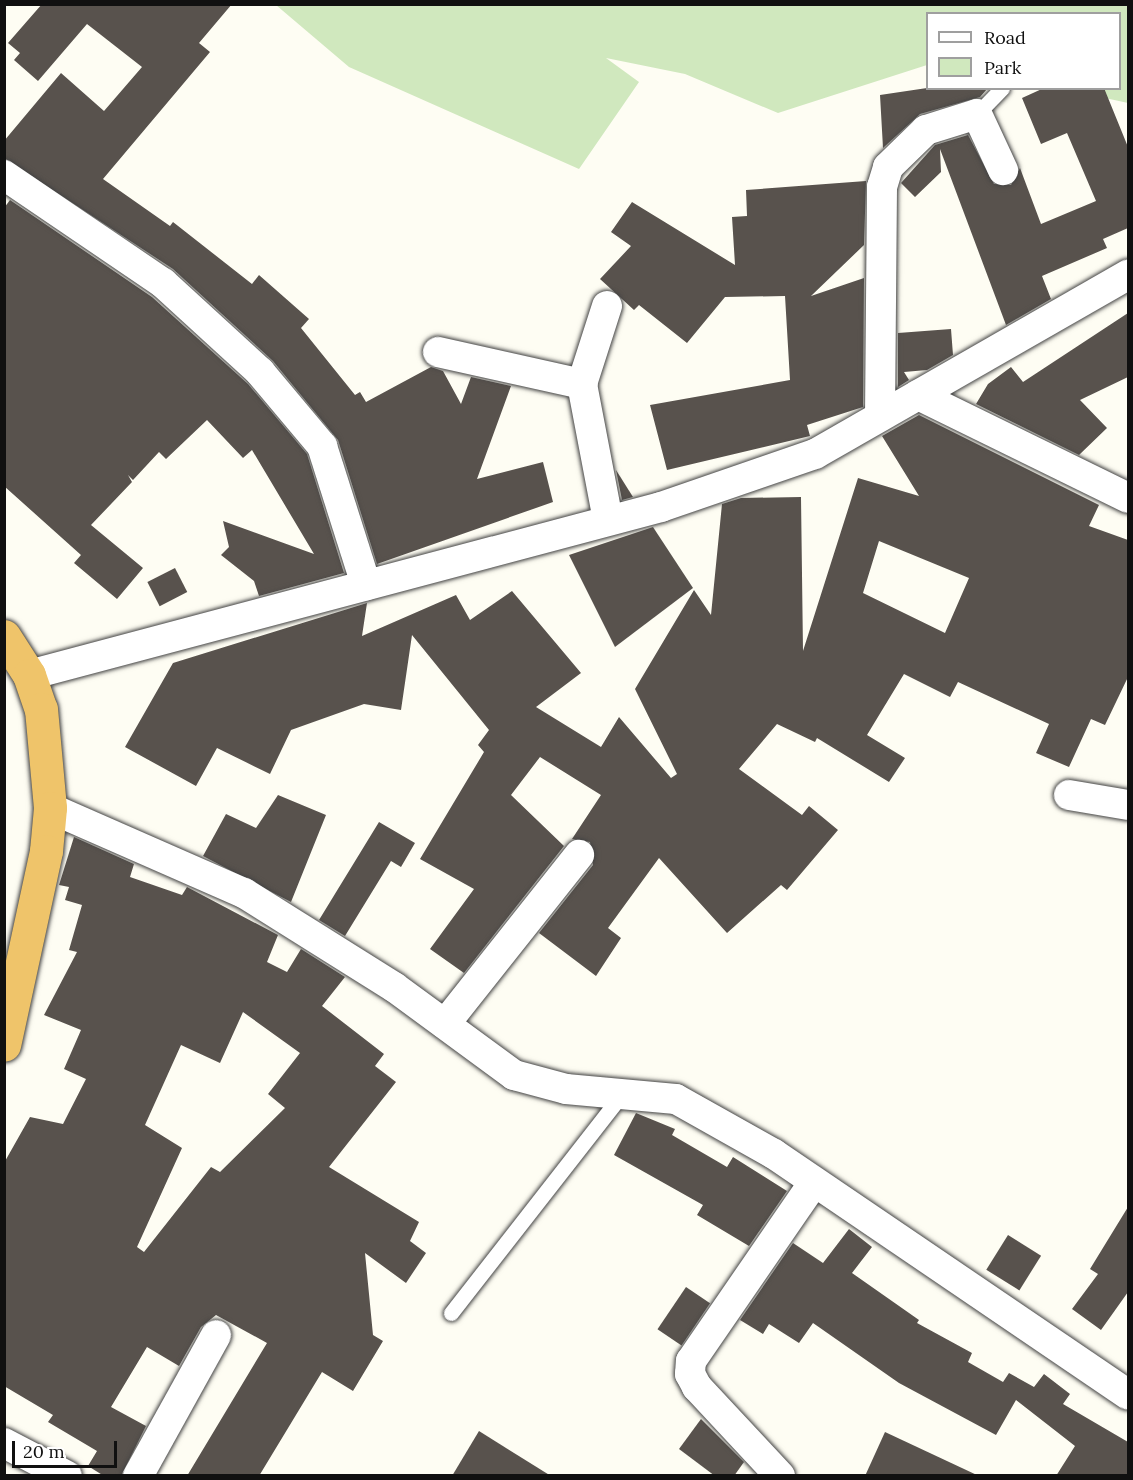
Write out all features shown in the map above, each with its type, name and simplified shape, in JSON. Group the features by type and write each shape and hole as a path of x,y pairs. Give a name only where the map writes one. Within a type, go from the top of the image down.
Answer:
{"highway":[{"path":"4,636 29,675 49,753 50,808 4,1045"}],"street":[{"path":"880,416 882,187 888,166 926,130 977,114 1003,170"},
{"path":"4,175 163,283 260,372 322,446 366,585"},
{"path":"29,675 608,520 815,454 1128,275"},
{"path":"607,306 582,384 608,520"},
{"path":"438,352 582,384"},
{"path":"918,395 1128,498"},
{"path":"1069,795 1128,805"},
{"path":"50,808 244,893 445,1024 514,1075 535,1083 624,1091 676,1100 814,1182 1128,1395"},
{"path":"445,1024 579,855"},
{"path":"780,1476 698,1387 691,1361 814,1182"},
{"path":"138,1476 216,1335"},
{"path":"4,1443 67,1476"}],"lane":[{"path":"977,114 1000,90"},
{"path":"451,1312 624,1091"}],"green space":[{"path":"276,5 1128,5 1128,103 1069,90 1121,90 1121,12 926,12 926,65 778,113 685,74 606,58 639,82 579,169 349,67"}],"building":[{"path":"42,4 232,4 199,43 210,52 103,179 170,226 173,222 252,284 259,275 309,319 301,328 355,395 360,392 366,402 431,367 443,371 461,404 471,377 511,386 477,479 543,462 553,502 377,564 338,440 273,361 173,269 4,158 4,141 61,73 104,111 142,67 87,24 38,81 14,60 20,53 8,43"},
{"path":"926,88 926,90 986,90 980,97 920,114 883,148 880,95"},
{"path":"1040,90 1105,90 1128,147 1128,228 1103,239 1107,248 1042,276 1051,299 1006,325 940,149 941,172 915,197 901,183 935,145 968,135 994,184 1011,185 1020,168 1041,224 1096,201 1067,133 1041,144 1022,98"},
{"path":"866,181 864,245 811,296 864,278 863,407 807,425 810,436 667,470 650,405 790,380 785,296 725,297 687,343 639,305 634,310 600,279 631,246 611,232 632,202 735,265 732,217 747,216 746,190"},
{"path":"10,200 152,297 248,384 307,454 344,573 259,596 254,581 221,555 229,547 223,521 314,554 252,450 243,458 207,420 166,459 159,452 133,480 128,475 132,482 91,525 143,568 117,599 74,563 81,555 4,486 4,208"},
{"path":"1128,313 1128,377 1080,400 1107,428 1079,455 976,404 988,384 1011,367 1023,382"},
{"path":"951,329 953,355 927,370 904,372 909,380 898,387 898,333"},
{"path":"919,415 1099,505 1089,526 1128,540 1128,677 1105,725 1091,719 1069,767 1036,753 1049,724 958,682 950,697 904,674 867,735 905,758 889,782 817,738 815,742 777,724 739,769 802,815 809,806 838,830 787,890 781,885 727,933 659,858 608,928 621,938 596,976 539,933 593,865 590,842 572,839 601,795 540,757 511,795 564,846 464,973 430,949 474,889 420,859 484,752 478,745 489,730 412,635 401,710 364,704 291,730 270,774 217,748 196,786 125,747 173,663 367,603 362,636 456,595 470,620 512,591 581,673 536,707 601,747 619,717 671,778 677,774 635,689 694,590 711,615 722,504 741,498 801,497 803,651 858,478 919,496 882,436","holes":["879,541 969,578 945,633 863,593"]},
{"path":"616,470 633,497 622,500"},
{"path":"653,527 693,588 615,647 569,555"},
{"path":"175,568 187,592 160,606 147,582"},
{"path":"278,795 326,815 291,902 203,856 226,814 256,828"},
{"path":"379,822 415,843 401,867 391,861 345,936 319,920"},
{"path":"74,837 134,864 130,877 182,895 187,887 278,935 267,962 287,972 301,949 345,977 322,1006 384,1054 375,1066 396,1082 329,1167 419,1222 410,1241 426,1253 406,1283 365,1253 373,1335 383,1341 353,1391 322,1372 259,1476 187,1476 267,1343 216,1315 201,1327 179,1366 147,1347 111,1407 146,1426 121,1476 104,1476 88,1466 97,1451 48,1422 53,1415 4,1386 4,1163 30,1117 63,1124 86,1079 64,1069 81,1030 44,1015 77,952 69,950 82,905 65,900 69,887 59,885","holes":["243,1012 300,1053 268,1094 285,1108 220,1172 211,1167 144,1252 137,1247 182,1148 145,1125 181,1045 220,1063"]},
{"path":"636,1113 675,1129 672,1135 727,1167 733,1157 787,1191 749,1246 697,1215 703,1205 614,1155"},
{"path":"1128,1207 1128,1292 1101,1330 1072,1309 1098,1274 1090,1269"},
{"path":"849,1229 872,1247 852,1273 919,1320 917,1323 972,1353 968,1362 1003,1382 1009,1373 1034,1387 1044,1374 1070,1394 1063,1404 1128,1442 1128,1476 1056,1476 1075,1446 1016,1400 996,1435 899,1383 813,1323 799,1343 769,1324 763,1334 740,1320 793,1243 823,1263"},
{"path":"1008,1235 1041,1256 1019,1290 986,1270"},
{"path":"686,1287 710,1303 682,1345 657,1329"},
{"path":"701,1419 744,1462 734,1476 715,1476 679,1449"},
{"path":"479,1431 551,1476 452,1476"},
{"path":"885,1432 979,1476 865,1476"}]}
